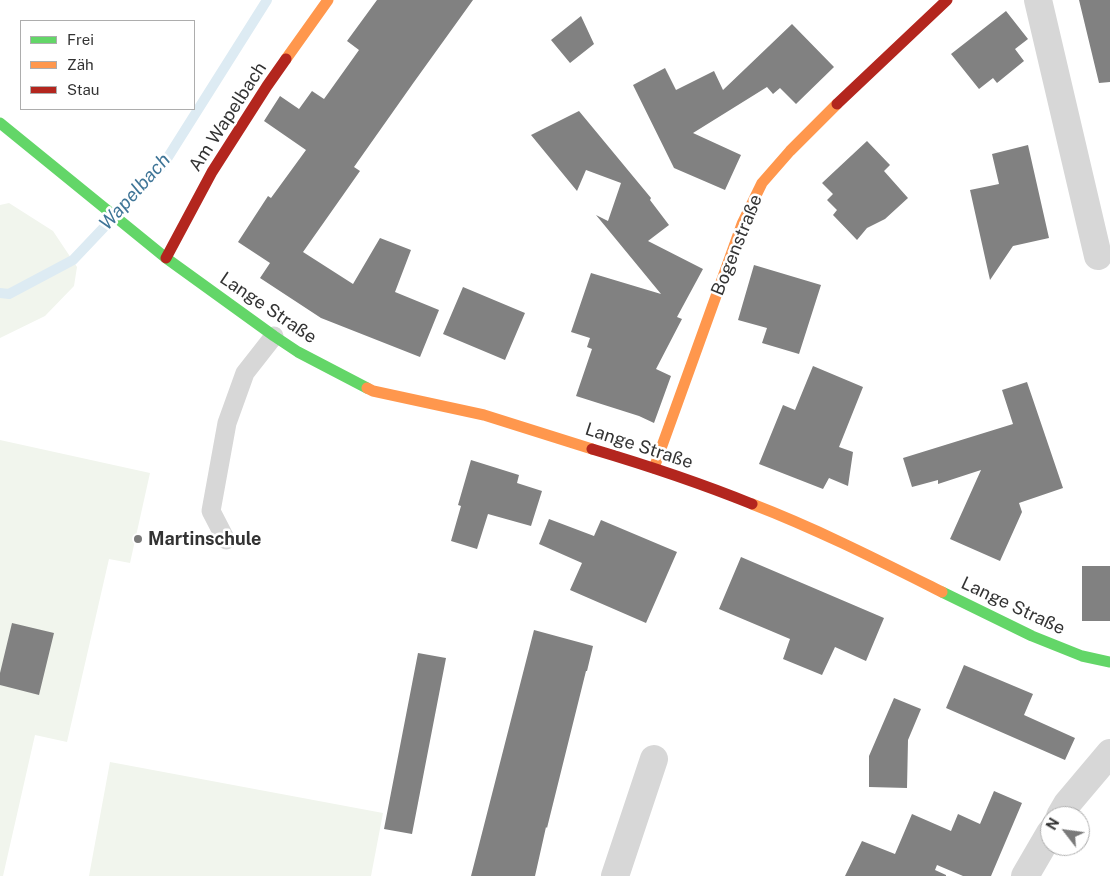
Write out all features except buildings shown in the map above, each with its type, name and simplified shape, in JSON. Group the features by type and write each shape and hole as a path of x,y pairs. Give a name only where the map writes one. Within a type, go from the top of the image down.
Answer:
{"main road":[{"name":"Am Wapelbach","path":"166,258 212,172 267,86 328,0"},
{"name":"Bogenstraße","path":"654,468 742,224 762,183 790,151 853,88 947,0"},
{"name":"Lange Straße","path":"1,125 166,258 298,352 347,378 373,390 484,416 654,468 714,489 778,514 881,561 1032,636 1082,656 1110,662"}],"street":[{"path":"1038,0 1098,256"},
{"path":"1066,806 1110,753"},
{"path":"614,876 654,759"},
{"path":"1025,876 1040,850"}],"lane":[{"path":"226,540 211,511 227,422 245,373 274,336"}],"shaded area":[{"path":"9,203 53,231 77,267 74,286 45,316 0,338 0,205"},
{"path":"0,440 150,473 130,563 109,559 67,742 35,735 3,876 0,876"},
{"path":"110,762 383,813 371,876 89,876"}],"waterway":[{"name":"Wapelbach","path":"0,293 9,294 73,260 163,165 267,0"}],"traffic: fast":[{"path":"0,123 166,258 274,336 298,352 367,388"},
{"path":"942,592 1032,636 1082,656 1110,662"}],"traffic: slow":[{"path":"286,59 328,0"},
{"path":"654,468 742,224 762,183 790,151 837,104"},
{"path":"367,388 373,391 484,415 592,449"},
{"path":"752,504 872,557 942,592"}],"traffic: jam":[{"path":"837,104 947,0"},
{"path":"166,258 212,172 286,59"},
{"path":"592,449 673,475 752,504"}],"place":[{"name":"Martinschule","path":"138,539"}]}
